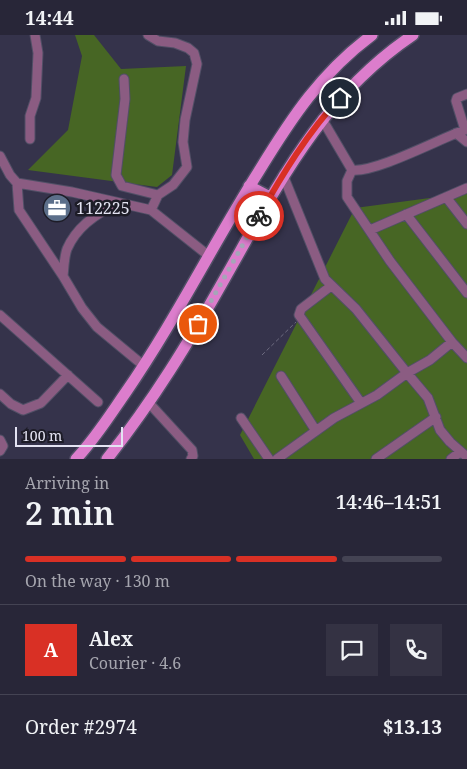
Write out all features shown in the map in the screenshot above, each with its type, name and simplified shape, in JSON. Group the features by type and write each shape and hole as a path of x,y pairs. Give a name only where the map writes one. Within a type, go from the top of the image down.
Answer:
{"main road":[{"path":"76,459 108,419 144,366 249,186 292,118 326,75 372,35"},
{"path":"107,459 162,384 270,197 322,119 360,77 413,35"},
{"path":"249,186 270,197"}],"street":[{"path":"30,139 30,116 36,98 38,53 35,35"},
{"path":"148,35 158,41 175,39 194,53 197,64 183,142 187,167 173,185 158,195 151,210"},
{"path":"124,79 125,99 116,175 122,186 158,195"},
{"path":"352,170 364,169 388,161 466,129 456,101 457,98 467,94"},
{"path":"322,119 352,170"},
{"path":"456,133 467,142"},
{"path":"0,156 10,175 17,183 120,202 151,210 209,256"},
{"path":"352,170 347,181 347,197 413,293 452,342 465,353"},
{"path":"284,175 322,274 331,286 356,309 428,399 440,430 463,455 451,459"},
{"path":"17,183 18,209 82,308 97,327 144,366"},
{"path":"370,230 467,188"},
{"path":"446,197 467,224"},
{"path":"63,276 66,250 75,235 87,221 120,202"},
{"path":"406,214 467,293"},
{"path":"331,286 301,309 300,319 361,403"},
{"path":"0,315 98,402"},
{"path":"276,459 334,418 377,395 430,360 452,342"},
{"path":"0,393 11,404 23,410 41,403 68,375"},
{"path":"281,376 316,431"},
{"path":"149,403 192,450 193,456 191,459"},
{"path":"376,459 436,417"},
{"path":"241,418 269,459"},
{"path":"0,440 3,446 0,451"}],"path":[{"path":"262,355 300,319"}],"green space":[{"path":"75,35 94,35 121,69 186,66 172,175 157,187 28,170 68,130 82,56"},
{"path":"467,193 467,459 254,459 240,435 355,208"}],"way so far":[{"path":"198,324 259,216"}],"place":[{"name":"112225","path":"57,208"}],"route":[{"path":"259,216 295,157 340,98"}]}
